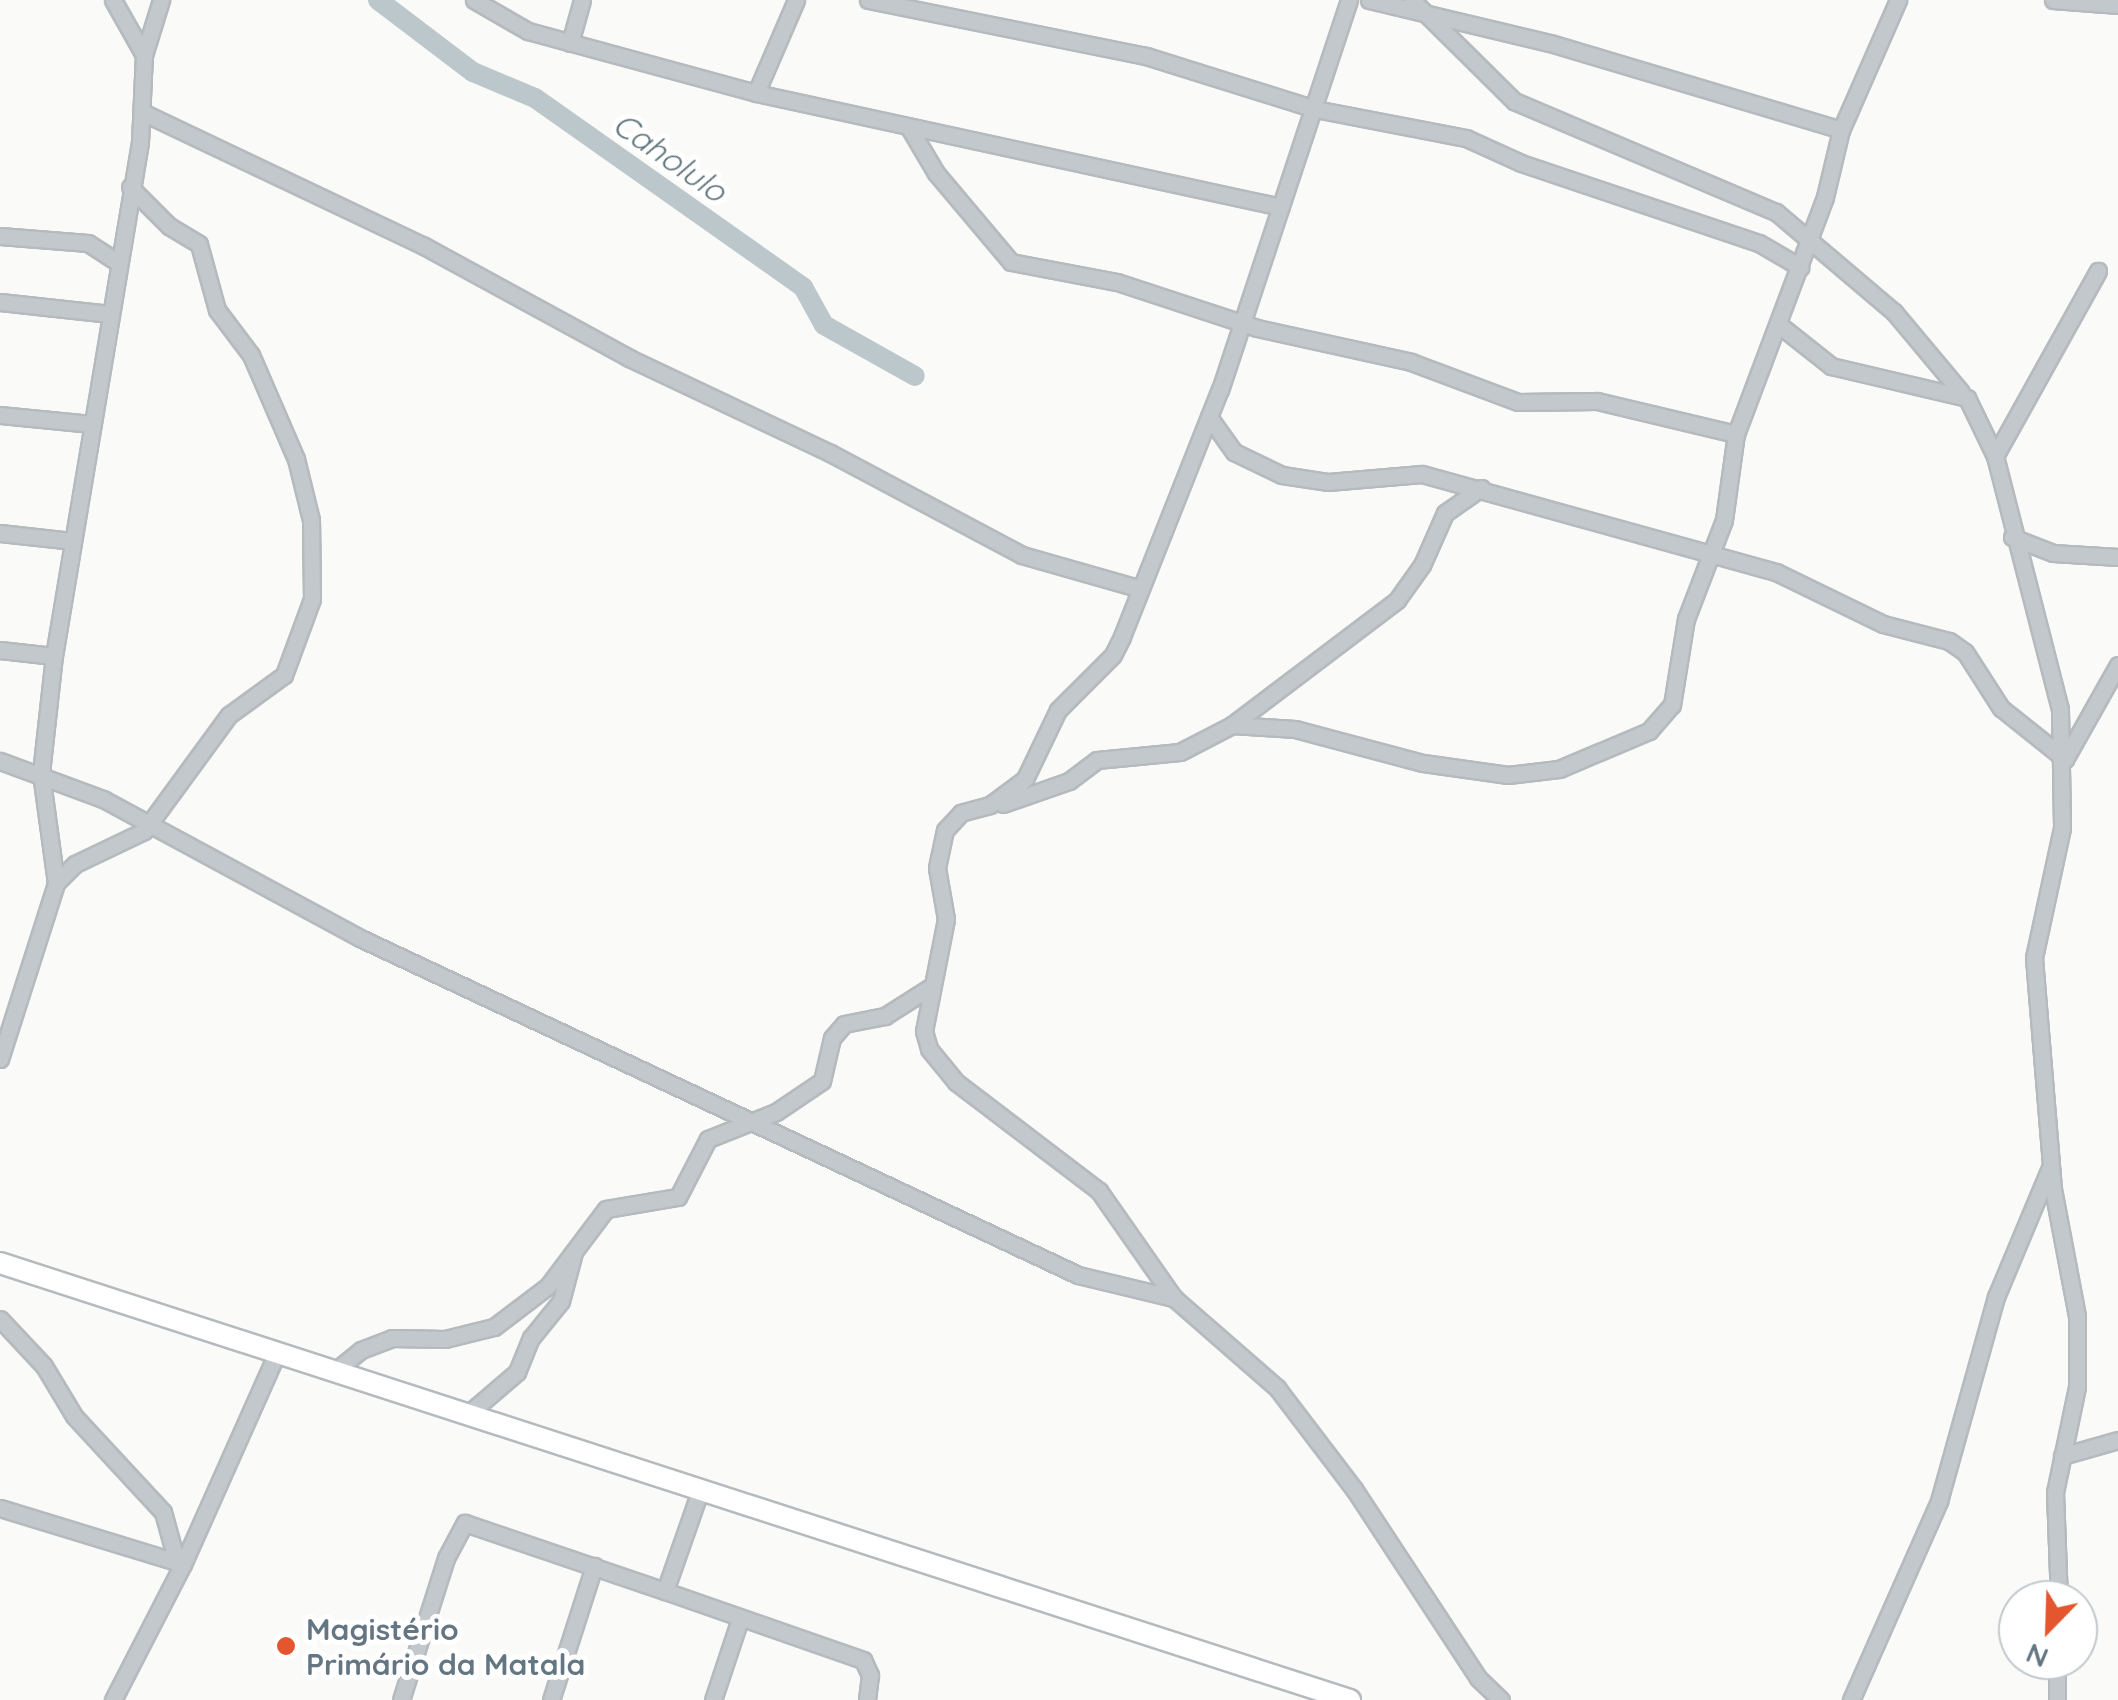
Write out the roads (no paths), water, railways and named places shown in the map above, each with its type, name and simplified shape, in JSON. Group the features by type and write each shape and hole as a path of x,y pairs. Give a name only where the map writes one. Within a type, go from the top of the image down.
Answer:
{"main road":[{"path":"0,1263 1350,1700"}],"street":[{"path":"113,0 144,54"},
{"path":"0,1058 56,882 41,773 54,656 144,112 144,54 161,0"},
{"path":"474,0 520,27 570,44 756,93 1281,207"},
{"path":"570,44 582,0"},
{"path":"756,93 796,0"},
{"path":"868,0 1146,56 1316,109 1466,138 1521,163 1759,243 1800,267"},
{"path":"990,805 1025,779 1058,710 1113,656 1210,418 1240,320 1316,109 1349,0"},
{"path":"1369,0 1550,43 1841,130"},
{"path":"1412,0 1422,15 1514,102 1596,141 1732,190 1776,212 1894,312 1967,398 1994,456 2060,710 2065,759 2062,828 2034,958 2052,1164 2076,1316 2077,1386 2055,1492 2057,1580"},
{"path":"1232,725 1295,728 1460,770 1508,775 1572,765 1649,730 1668,714 1682,630 1713,551 1728,498 1736,434 1810,239 1841,130 1898,0"},
{"path":"2053,0 2118,5"},
{"path":"144,112 424,246 628,358 830,453 1022,555 1138,588"},
{"path":"910,129 1003,257 1412,362 1518,402 1597,400 1736,434"},
{"path":"56,882 75,864 137,837 152,823 229,715 290,666 312,598 311,520 296,459 252,355 217,310 202,248 130,187"},
{"path":"0,236 88,243 118,263"},
{"path":"1994,456 2098,271"},
{"path":"0,302 110,314"},
{"path":"1778,324 1831,366 1967,398"},
{"path":"0,416 92,424"},
{"path":"1210,418 1234,452 1282,475 1328,482 1405,471 1713,551 1776,572 1883,624 1949,641 1965,652 2001,708 2065,759"},
{"path":"1481,488 1445,513 1422,565 1397,600 1232,725 1180,752 1097,760 1070,781 961,813 938,846 946,919 929,988 924,1031 937,1060 1099,1191 1174,1298 1258,1368 1299,1414 1478,1678 1501,1700"},
{"path":"0,532 72,540"},
{"path":"2012,537 2053,553 2118,557"},
{"path":"0,650 54,656"},
{"path":"2065,759 2118,665"},
{"path":"0,761 41,773 152,823 360,938 1078,1275 1174,1298"},
{"path":"336,1371 361,1350 392,1338 486,1332 548,1286 578,1239 619,1203 678,1197 701,1146 822,1081 832,1038 844,1024 885,1016 929,988"},
{"path":"1851,1700 1939,1501 1996,1298 2052,1164"},
{"path":"468,1414 517,1372 531,1338 553,1316 578,1239"},
{"path":"0,1319 44,1366 74,1416 162,1512 180,1563"},
{"path":"113,1700 277,1353"},
{"path":"2062,1456 2118,1440"},
{"path":"665,1591 700,1491"},
{"path":"0,1508 180,1563"},
{"path":"402,1700 461,1524 480,1524 740,1620 863,1660 870,1674 867,1700"},
{"path":"551,1700 594,1566"},
{"path":"713,1700 740,1620"}],"waterway":[{"name":"Caholulo","path":"378,0 473,72 535,98 803,287 824,325 915,376"}],"place":[{"name":"Magistério Primário da Matala","path":"286,1646"}]}
